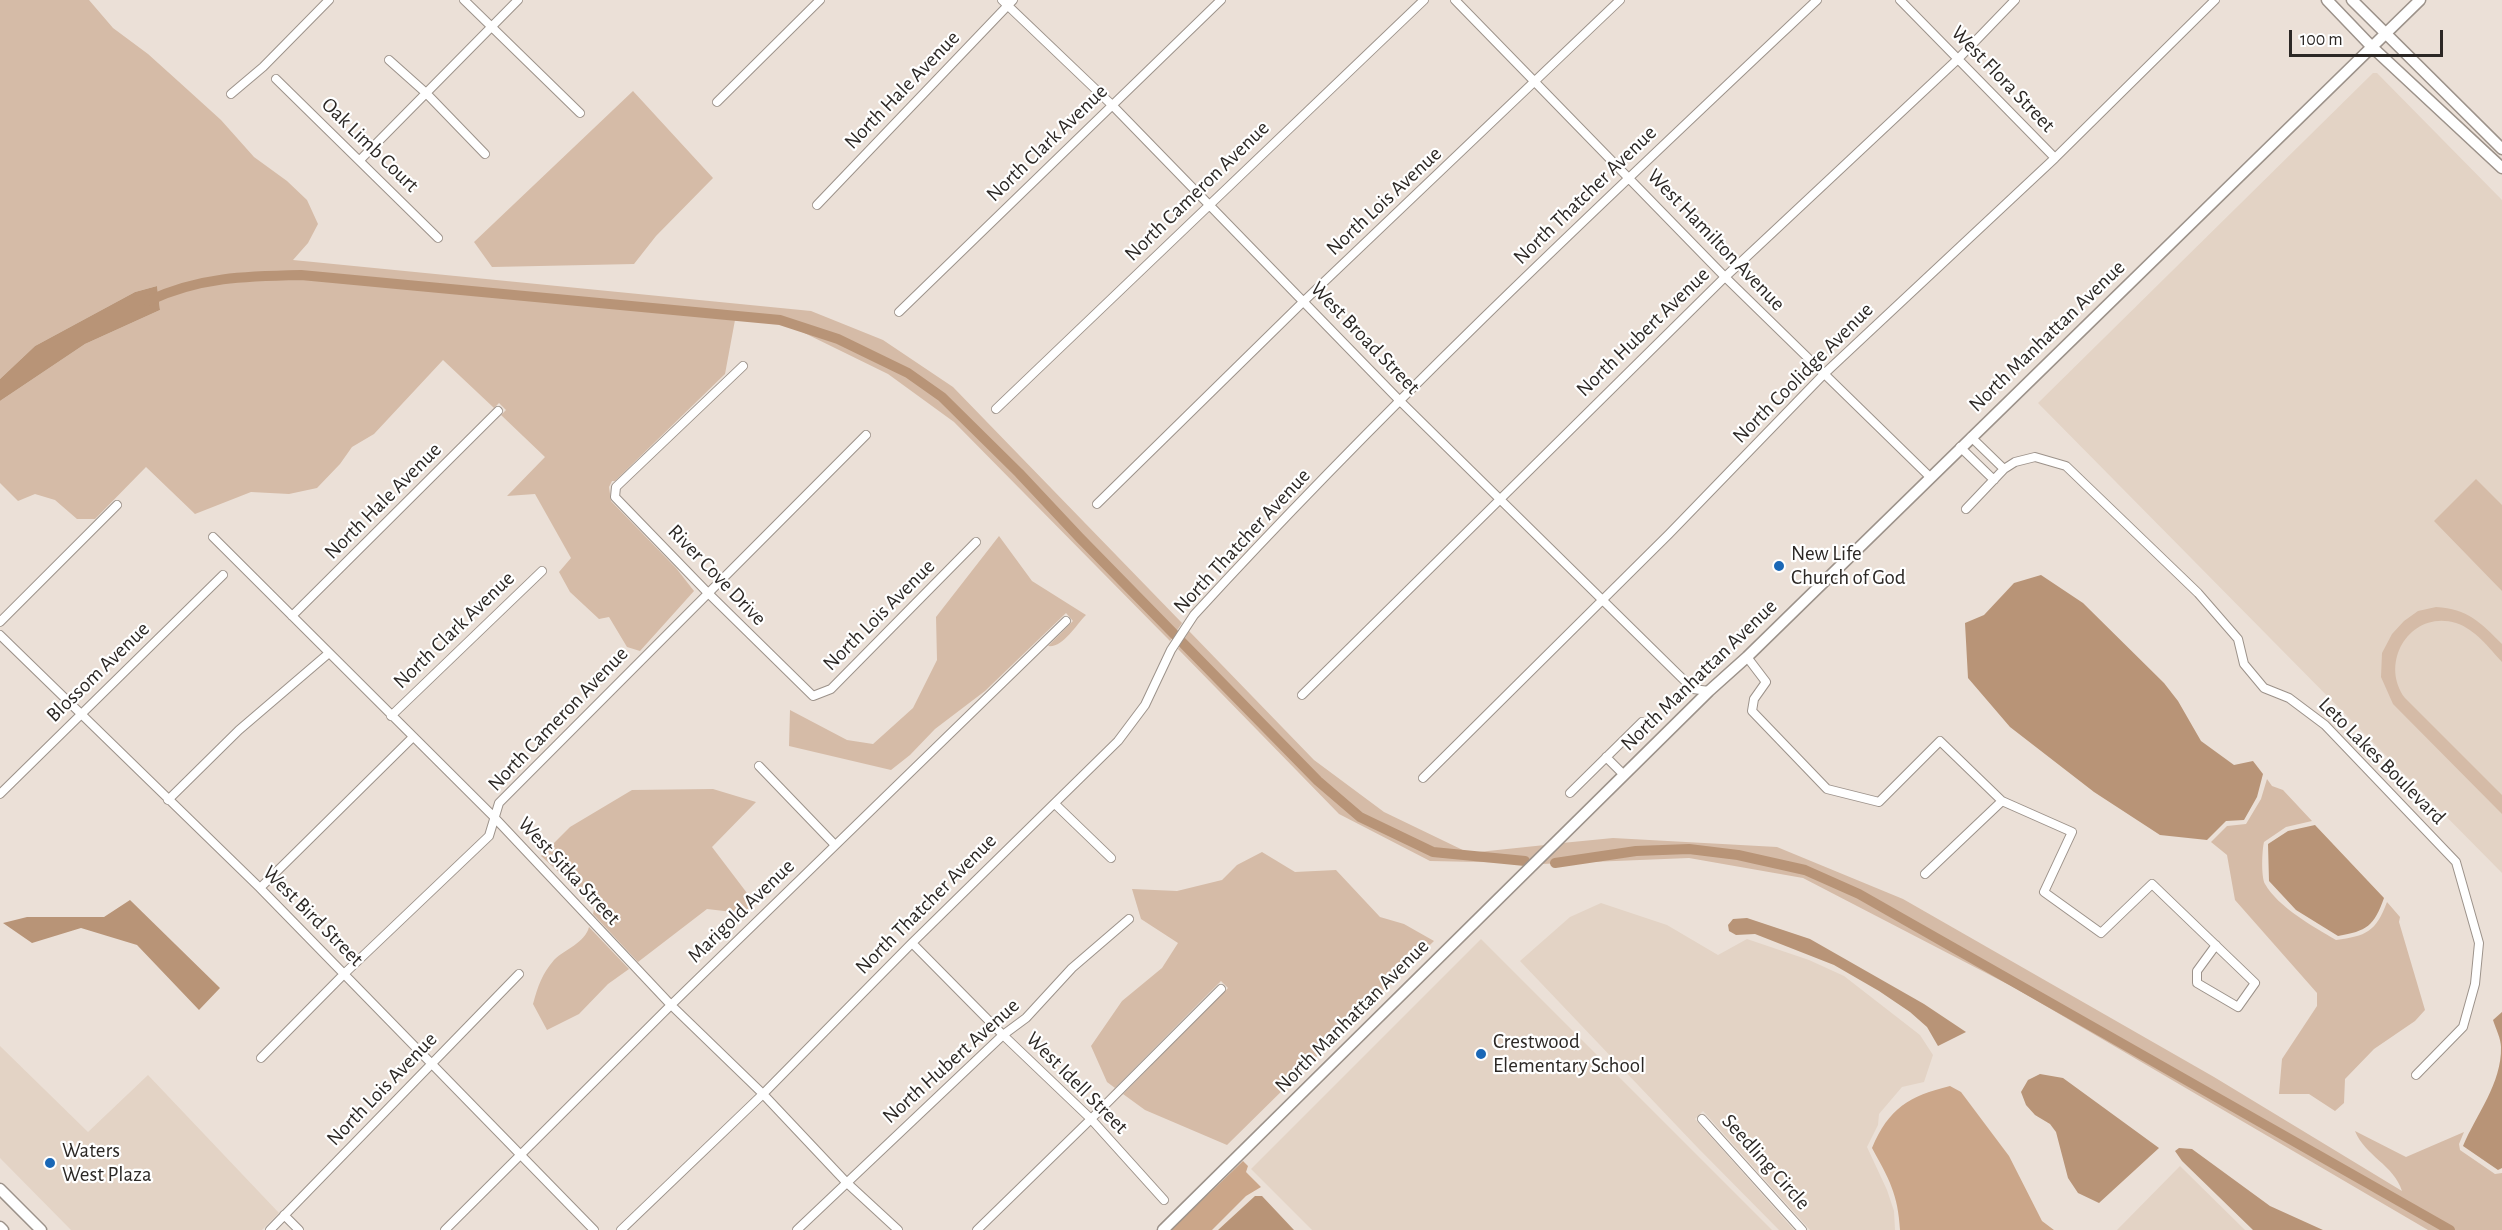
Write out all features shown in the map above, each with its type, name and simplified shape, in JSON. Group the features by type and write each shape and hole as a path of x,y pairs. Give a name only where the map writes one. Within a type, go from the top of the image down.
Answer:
{"street":[{"path":"231,94 263,67 329,0"},
{"path":"464,0 580,113"},
{"path":"360,160 518,0"},
{"path":"717,102 820,0"},
{"name":"North Clark Avenue","path":"899,312 1221,0"},
{"name":"North Cameron Avenue","path":"996,409 1424,0"},
{"name":"West Hamilton Avenue","path":"1455,0 1725,277 1930,477"},
{"name":"North Lois Avenue","path":"1097,504 1304,301 1620,0"},
{"name":"North Thatcher Avenue","path":"621,1230 763,1094 912,943 1118,741 1145,705 1181,633 1211,596 1400,400 1629,177 1817,0"},
{"name":"West Flora Street","path":"1900,0 2055,158"},
{"name":"North Hubert Avenue","path":"1302,695 1725,277 1959,58 2015,0"},
{"name":"North Coolidge Avenue","path":"1423,778 1604,600 1824,374 2055,158 2216,0"},
{"path":"2327,0 2373,47 2502,168"},
{"path":"2352,0 2502,149"},
{"name":"North Manhattan Avenue","path":"1163,1230 1708,691 1747,657 2420,0"},
{"name":"West Broad Street","path":"1008,2 1112,105 1400,400 1693,689 1708,691"},
{"name":"North Hale Avenue","path":"817,205 1008,2"},
{"path":"389,60 426,93 485,154"},
{"name":"Oak Limb Court","path":"276,80 438,238"},
{"name":"River Cove Drive","path":"743,366 616,487 615,496 801,686"},
{"name":"North Hale Avenue","path":"292,616 498,411"},
{"name":"North Cameron Avenue","path":"261,1058 345,973 489,836 493,816 499,803 866,435"},
{"path":"1971,437 2004,469"},
{"path":"1960,447 1994,480"},
{"name":"Leto Lakes Boulevard","path":"1966,509 2004,469 2026,457 2035,457 2066,466 2198,593 2238,639 2244,664 2264,688 2289,698 2325,725 2456,862 2480,943 2475,984 2463,1027 2416,1075"},
{"path":"0,622 117,505"},
{"name":"West Sitka Street","path":"213,537 412,738 493,816 671,1005 763,1094 846,1182 898,1230"},
{"name":"North Lois Avenue","path":"801,686 813,696 831,689 976,542"},
{"name":"North Clark Avenue","path":"391,716 542,571"},
{"name":"Blossom Avenue","path":"0,794 223,575"},
{"name":"Marigold Avenue","path":"445,1230 671,1005 1066,621"},
{"name":"West Bird Street","path":"0,635 345,973 519,1156 594,1230"},
{"path":"168,800 239,730 329,653"},
{"path":"1747,657 1766,682 1754,699 1752,711 1827,789 1879,802 1940,741 2002,801 2072,832 2044,892 2101,933 2152,884 2216,945 2255,983 2238,1007 2197,983 2197,971 2216,945"},
{"path":"1570,793 1642,722"},
{"path":"260,888 412,738"},
{"path":"1606,757 1624,775"},
{"path":"759,766 835,845"},
{"path":"1925,874 2002,801"},
{"path":"1055,804 1112,858"},
{"name":"North Hubert Avenue","path":"797,1230 1003,1035 1026,1018 1072,968 1129,919"},
{"name":"West Idell Street","path":"912,943 1003,1035 1091,1119 1164,1200"},
{"name":"North Lois Avenue","path":"270,1230 519,975"},
{"path":"977,1230 1221,989"},
{"name":"Seedling Circle","path":"1702,1119 1802,1230"},
{"path":"0,1189 41,1230"},
{"path":"284,1215 299,1230"},
{"path":"0,1227 3,1230"}],"shaded area":[{"path":"0,0 89,0 113,28 148,54 221,120 254,157 287,181 307,200 318,224 308,243 293,260 811,311 883,340 953,387 1182,623 1170,641 954,422 888,374 786,324 735,320 725,374 615,481 612,481 609,487 611,501 676,568 694,591 640,651 627,647 609,617 599,619 570,592 559,572 571,558 535,494 507,496 545,457 501,415 506,410 499,403 494,408 443,360 374,434 352,447 340,464 317,488 289,494 251,492 195,514 146,467 95,519 77,519 55,500 35,494 18,501 0,483 0,401 85,344 160,310 157,286 135,292 35,346 0,379"},
{"path":"2373,73 2377,73 2502,200 2502,873 2038,403"},
{"path":"633,91 713,178 656,236 634,264 492,267 474,242"},
{"path":"157,286 160,310 85,344 0,401 0,379 35,346 135,292"},
{"path":"2476,479 2502,505 2502,591 2434,521"},
{"path":"999,536 1032,581 1086,615 1064,640 1059,644 1048,646 1073,621 1066,613 985,691 935,729 910,755 891,770 789,746 790,710 847,740 873,744 913,708 937,660 936,617"},
{"path":"2041,575 2083,603 2164,683 2178,701 2201,741 2234,765 2253,761 2263,774 2257,797 2244,820 2226,821 2207,840 2160,835 2094,792 2010,727 1968,678 1965,623 1984,615 2014,583"},
{"path":"2436,607 2457,611 2480,623 2502,644 2502,662 2481,640 2463,626 2440,621 2426,624 2413,631 2404,641 2395,669 2398,684 2405,698 2502,795 2502,814 2393,704 2381,677 2382,653 2392,634 2418,611"},
{"path":"1189,631 1314,760 1384,812 1469,853 1545,845 1527,863 1430,861 1339,814 1178,649"},
{"path":"2267,779 2272,786 2283,790 2312,821 2286,827 2264,842 2262,870 2265,884 2278,901 2307,923 2336,940 2355,937 2369,931 2379,920 2387,902 2400,917 2399,922 2425,1010 2415,1021 2374,1049 2345,1079 2344,1103 2335,1111 2309,1094 2279,1094 2282,1059 2317,1006 2317,993 2235,900 2227,855 2211,842 2227,826 2246,824 2261,799"},
{"path":"713,789 756,802 712,847 750,897 750,914 707,909 638,962 593,914 595,905 541,856 570,827 632,790"},
{"path":"2315,825 2384,898 2373,921 2356,932 2338,936 2296,910 2269,881 2268,844 2288,831"},
{"path":"1613,838 1777,847 1903,899 2214,1077 2402,1191 2393,1174 2365,1147 2355,1131 2406,1157 2464,1132 2459,1144 2460,1150 2495,1174 2502,1173 2502,1230 2428,1230 2015,988 1803,878 1689,858 1541,864 1562,843"},
{"path":"1262,852 1295,872 1336,870 1380,917 1404,924 1434,941 1227,1145 1145,1110 1123,1094 1228,988 1221,981 1115,1088 1107,1082 1091,1046 1122,1001 1162,968 1178,943 1141,919 1132,889 1177,891 1222,880 1237,865"},
{"path":"130,900 220,988 199,1010 137,945 81,928 32,943 3,923 27,917 104,917"},
{"path":"1601,903 1667,925 1718,955 1747,939 1809,960 1844,976 1920,1035 1933,1055 1924,1082 1902,1087 1879,1114 1878,1125 1867,1147 1887,1190 1894,1211 1895,1230 1810,1230 1703,1111 1695,1119 1794,1230 1779,1230 1520,961 1570,917"},
{"path":"1747,918 1810,939 1924,1004 1966,1032 1938,1046 1927,1027 1910,1012 1834,965 1755,934 1736,935 1729,931 1728,925 1733,919"},
{"path":"589,927 629,969 608,984 579,1014 547,1030 533,1004 539,986 546,970 554,960 579,942"},
{"name":"Crestwood Elementary School","path":"1481,939 1772,1230 1312,1230 1251,1169"},
{"path":"2502,1012 2502,1168 2498,1170 2463,1146 2493,1086 2497,1073 2501,1044 2493,1020"},
{"path":"0,1046 88,1132 148,1075 279,1213 262,1230 71,1230 0,1158"},
{"path":"2040,1074 2063,1078 2159,1148 2099,1203 2078,1193 2068,1178 2056,1132 2050,1124 2035,1115 2026,1105 2021,1092 2028,1080"},
{"path":"1950,1086 1961,1092 2009,1156 2042,1221 2054,1230 1900,1230 1892,1187 1872,1148 1893,1113 1912,1099"},
{"path":"2179,1148 2192,1149 2270,1206 2323,1230 2253,1230 2182,1161 2175,1151"},
{"path":"1243,1161 1248,1166 1246,1172 1261,1187 1246,1196 1212,1230 1171,1230"},
{"path":"2180,1166 2245,1230 2117,1230"},
{"path":"1255,1196 1262,1196 1294,1230 1218,1230"}],"waterway":[{"path":"148,301 204,282 242,277 301,275 780,320 838,339 908,373 942,397 1019,473 1318,781 1360,817 1433,852 1525,861"},
{"path":"1555,863 1636,851 1689,849 1738,855 1805,870 1859,894 2450,1230"}],"place":[{"name":"New Life Church of God","path":"1779,566"},
{"name":"Crestwood Elementary School","path":"1481,1054"},
{"name":"Waters West Plaza","path":"50,1163"}]}
